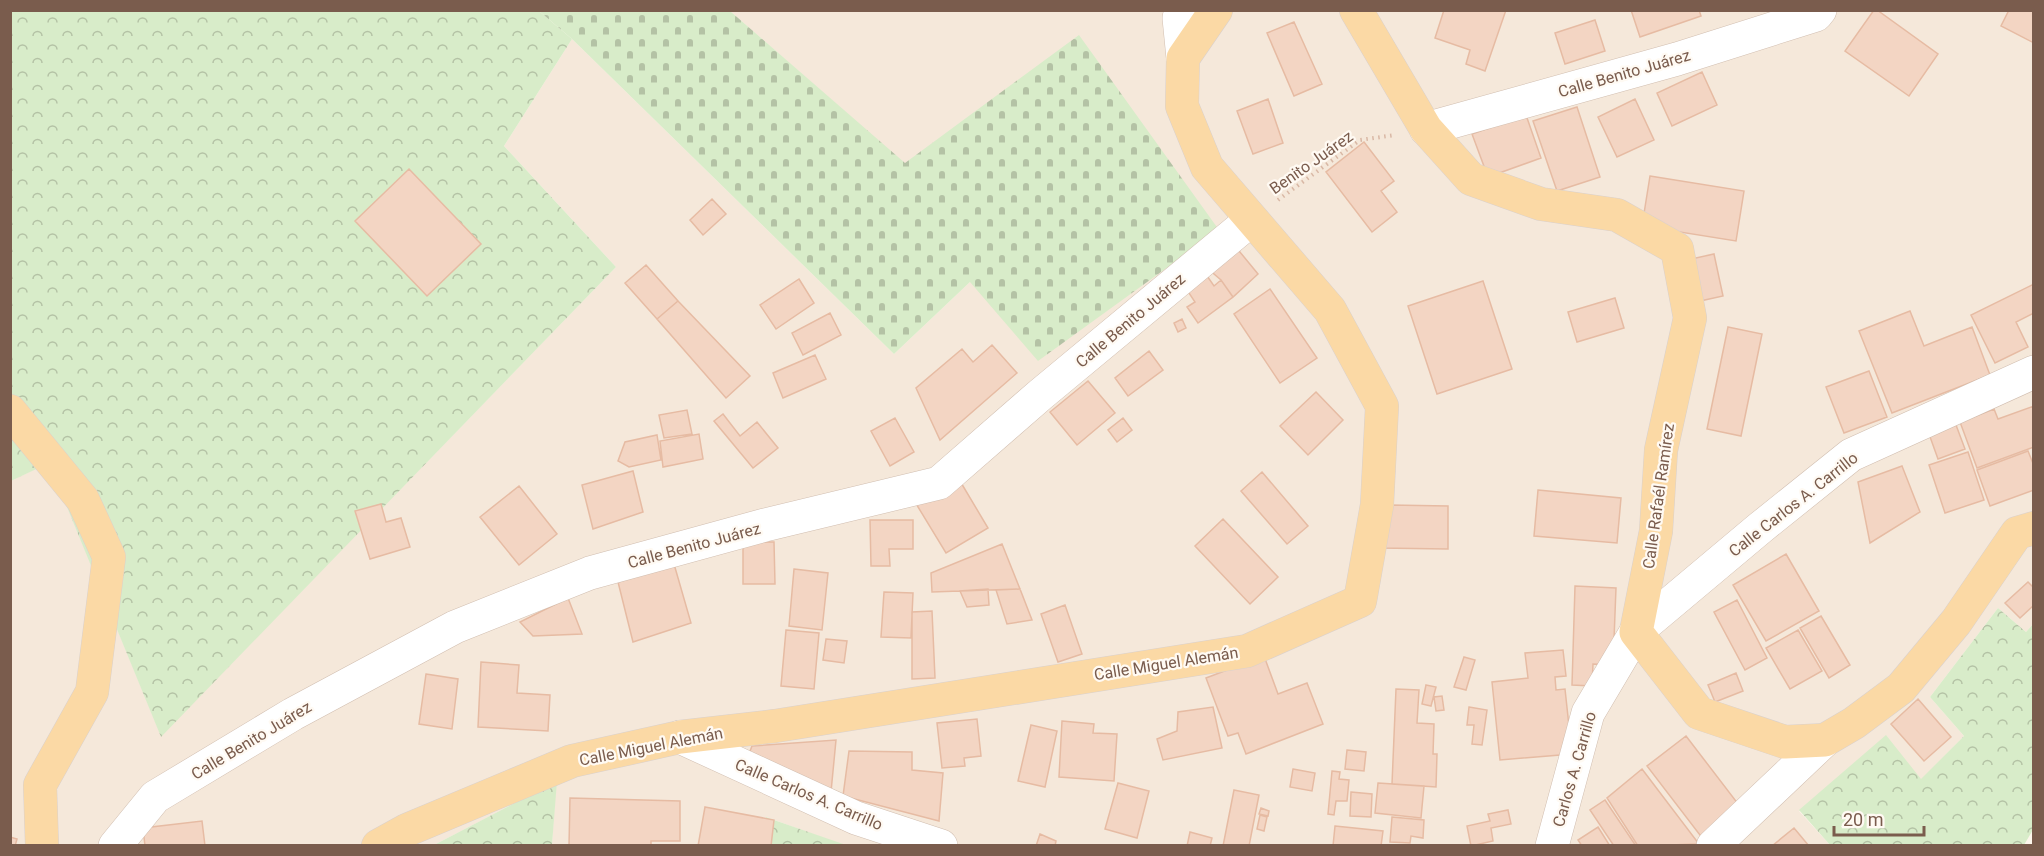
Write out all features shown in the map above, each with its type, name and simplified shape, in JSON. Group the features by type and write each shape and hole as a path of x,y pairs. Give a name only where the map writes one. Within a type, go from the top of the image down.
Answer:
{"main road":[{"path":"1183,58 1216,10"},
{"name":"Calle Rafaél Ramírez","path":"1356,10 1426,129 1471,179 1541,204 1617,214 1677,249 1690,318 1660,450 1656,531 1636,632"},
{"name":"Calle Miguel Alemán","path":"378,846 407,830 572,761 680,738 775,726 1247,651 1360,601 1377,504 1382,406 1330,310 1207,167 1182,106 1183,58"},
{"path":"10,411 83,500 110,557 92,693 39,785 42,846"},
{"path":"1636,632 1698,713 1785,742 1825,740 1854,723 1901,688 1956,622 2017,533 2034,528"}],"street":[{"path":"1181,10 1179,18 1183,58"},
{"name":"Calle Benito Juárez","path":"1426,129 1677,59 1816,15 1820,10"},
{"name":"Calle Benito Juárez","path":"115,846 155,797 293,714 455,627 590,573 765,525 939,483 1040,395 1251,220"},
{"name":"Calle Carlos A. Carrillo","path":"1636,632 1851,455 2034,372"},
{"name":"Carlos A. Carrillo","path":"1552,846 1588,713 1636,632"},
{"name":"Calle Carlos A. Carrillo","path":"680,738 856,818 941,846"},
{"path":"1713,846 1825,740"}],"path":[{"name":"Benito Juárez","path":"1251,220 1360,140 1426,129"}],"shaded area":[{"path":"730,11 2033,11 2033,624 2026,632 1998,608 1930,697 1964,736 1921,780 1799,811 1830,845 846,846 766,817 768,845 552,845 556,782 434,845 11,846 11,481 49,462 161,736 616,267 504,146 572,39 894,354 970,282 1079,36 905,164"}],"green space":[{"path":"11,11 539,11 572,39 504,146 616,267 161,737 49,463 11,481"},
{"path":"539,11 730,11 905,163 1079,35 1219,230 1038,361 970,282 894,354 572,39"},
{"path":"1998,608 2026,632 2033,624 2034,828 2024,845 1830,845 1799,810 1886,735 1921,779 1964,736 1930,697"},
{"path":"557,781 552,845 434,845"},
{"path":"766,817 774,820 846,845 768,845"}],"building":[{"path":"1444,10 1506,10 1485,71 1466,64 1470,50 1435,38"},
{"path":"1631,10 1699,10 1701,16 1640,37"},
{"path":"1874,10 1938,54 1909,96 1845,51"},
{"path":"2009,10 2034,10 2034,43 2001,26"},
{"path":"1595,20 1605,51 1565,64 1555,33"},
{"path":"1294,22 1322,84 1294,96 1267,33"},
{"path":"1702,72 1717,105 1672,126 1657,93"},
{"path":"1268,99 1283,143 1253,154 1237,111"},
{"path":"1635,99 1654,140 1617,157 1598,117"},
{"path":"1577,107 1600,177 1557,191 1533,121"},
{"path":"1526,115 1541,158 1488,177 1472,134"},
{"path":"1364,142 1394,181 1381,191 1397,212 1372,232 1326,172"},
{"path":"409,169 481,244 427,296 355,221"},
{"path":"1650,176 1744,191 1736,241 1642,226"},
{"path":"712,199 726,214 703,235 690,220"},
{"path":"1235,246 1258,274 1233,297 1221,280 1207,268"},
{"path":"1714,254 1723,296 1691,303 1682,261"},
{"path":"646,265 678,301 657,319 625,283"},
{"path":"1205,273 1214,286 1221,280 1233,297 1198,323 1187,307 1195,302 1185,287"},
{"path":"799,279 814,303 776,329 760,305"},
{"path":"1483,281 1512,369 1437,394 1408,306"},
{"path":"2034,284 2034,313 2016,322 2028,347 1995,363 1971,315"},
{"path":"1270,289 1317,358 1280,383 1234,314"},
{"path":"1615,298 1624,328 1577,342 1568,312"},
{"path":"678,301 750,376 726,398 657,319"},
{"path":"1910,311 1924,346 1972,327 1990,375 1892,413 1859,331"},
{"path":"830,313 841,335 803,355 792,333"},
{"path":"1182,319 1186,328 1178,332 1174,323"},
{"path":"1728,327 1762,334 1741,436 1707,429"},
{"path":"992,345 1017,373 940,440 916,388 962,349 973,362"},
{"path":"1149,351 1163,370 1128,396 1115,378"},
{"path":"815,355 826,379 783,398 773,373"},
{"path":"1869,371 1887,417 1844,433 1826,387"},
{"path":"1088,381 1115,413 1077,445 1050,412"},
{"path":"1316,392 1343,420 1308,455 1280,426"},
{"path":"2034,406 2034,447 1977,468 1960,422 1994,409 1998,419"},
{"path":"687,410 692,434 664,438 659,415"},
{"path":"723,414 740,436 757,422 778,448 753,468 714,421"},
{"path":"895,418 914,452 890,466 871,431"},
{"path":"1123,418 1132,430 1117,442 1108,430"},
{"path":"1956,425 1965,449 1938,459 1929,434"},
{"path":"699,434 703,459 663,467 660,441"},
{"path":"657,435 661,460 629,467 618,461 625,442"},
{"path":"2028,451 2034,466 2034,490 1990,506 1977,470"},
{"path":"1968,452 1984,500 1945,513 1929,465"},
{"path":"1902,466 1920,512 1870,543 1858,482"},
{"path":"633,471 643,512 593,529 582,485"},
{"path":"1262,472 1308,526 1287,544 1241,491"},
{"path":"957,476 988,528 946,553 915,502"},
{"path":"519,486 557,534 519,565 480,517"},
{"path":"1538,490 1621,498 1617,543 1534,536"},
{"path":"381,504 386,522 401,518 410,547 370,559 355,511"},
{"path":"1390,505 1448,506 1448,549 1379,548"},
{"path":"1223,519 1278,577 1250,604 1195,546"},
{"path":"870,520 913,520 913,549 889,549 890,566 871,566"},
{"path":"743,542 774,542 775,584 743,584"},
{"path":"1002,544 1020,589 932,592 931,573"},
{"path":"1786,554 1819,611 1766,641 1733,585"},
{"path":"674,564 691,623 633,642 618,582"},
{"path":"794,569 828,573 822,630 789,626"},
{"path":"2028,582 2034,588 2034,605 2020,618 2005,603"},
{"path":"1575,586 1616,588 1613,665 1593,664 1592,686 1572,685"},
{"path":"988,589 989,605 967,607 960,591"},
{"path":"1020,589 1032,620 1007,624 996,590"},
{"path":"884,592 913,593 911,638 881,637"},
{"path":"568,598 582,634 533,636 520,622"},
{"path":"1737,600 1767,658 1745,670 1714,612"},
{"path":"1065,605 1082,654 1058,662 1041,614"},
{"path":"932,611 935,678 912,679 912,612"},
{"path":"1821,616 1850,665 1829,678 1800,628"},
{"path":"786,630 819,633 814,689 781,686"},
{"path":"1798,630 1822,671 1790,689 1766,648"},
{"path":"826,639 847,641 844,663 823,660"},
{"path":"1563,650 1566,676 1555,677 1556,690 1565,689 1572,754 1500,760 1492,682 1528,678 1525,653"},
{"path":"1264,656 1278,694 1307,683 1323,724 1246,754 1238,733 1228,736 1206,678"},
{"path":"1464,657 1475,660 1466,690 1454,687"},
{"path":"481,662 519,665 517,693 550,695 548,731 478,727"},
{"path":"1736,673 1743,691 1715,702 1708,685"},
{"path":"426,674 458,679 452,729 419,724"},
{"path":"1426,685 1436,687 1431,706 1422,704"},
{"path":"1396,689 1419,690 1417,723 1434,724 1433,754 1437,754 1436,787 1392,784"},
{"path":"1442,696 1444,710 1436,711 1434,697"},
{"path":"1918,699 1951,737 1924,761 1891,724"},
{"path":"1213,707 1222,748 1163,760 1157,739 1177,731 1178,712"},
{"path":"1469,707 1487,710 1482,745 1472,744 1474,725 1467,725"},
{"path":"977,719 981,756 964,758 965,766 942,768 937,723"},
{"path":"1062,721 1094,724 1093,733 1117,734 1114,781 1059,777"},
{"path":"1031,725 1057,731 1045,787 1018,781"},
{"path":"1686,736 1742,809 1703,839 1647,766"},
{"path":"836,740 831,792 747,759 752,746"},
{"path":"1347,750 1366,752 1364,771 1345,769"},
{"path":"849,751 912,752 912,770 943,773 939,821 843,796"},
{"path":"1293,769 1315,773 1312,791 1290,787"},
{"path":"1642,769 1699,844 1638,846 1607,798"},
{"path":"1332,771 1340,772 1339,779 1349,780 1347,801 1336,801 1334,815 1328,814"},
{"path":"1118,783 1149,791 1137,838 1105,829"},
{"path":"1378,783 1424,786 1421,818 1375,813"},
{"path":"1234,790 1259,795 1249,846 1223,846"},
{"path":"1351,792 1372,794 1371,817 1350,816"},
{"path":"570,798 680,801 680,841 651,841 651,846 569,846"},
{"path":"1605,800 1636,846 1614,846 1590,810"},
{"path":"705,807 774,820 771,846 698,846"},
{"path":"1261,808 1269,811 1268,816 1259,814"},
{"path":"1508,810 1511,824 1491,828 1493,841 1471,846 1467,826 1490,821 1488,814"},
{"path":"1260,815 1267,817 1264,831 1257,829"},
{"path":"1392,817 1424,820 1423,838 1411,836 1410,843 1390,842"},
{"path":"202,821 205,846 145,846 143,828"},
{"path":"1335,826 1383,831 1381,846 1333,846"},
{"path":"1598,827 1610,846 1582,846 1578,840"},
{"path":"1794,828 1809,846 1772,846"},
{"path":"1190,832 1212,838 1210,846 1187,846"},
{"path":"1040,834 1056,841 1055,846 1036,846"},
{"path":"10,837 17,839 15,846 10,846"}]}
